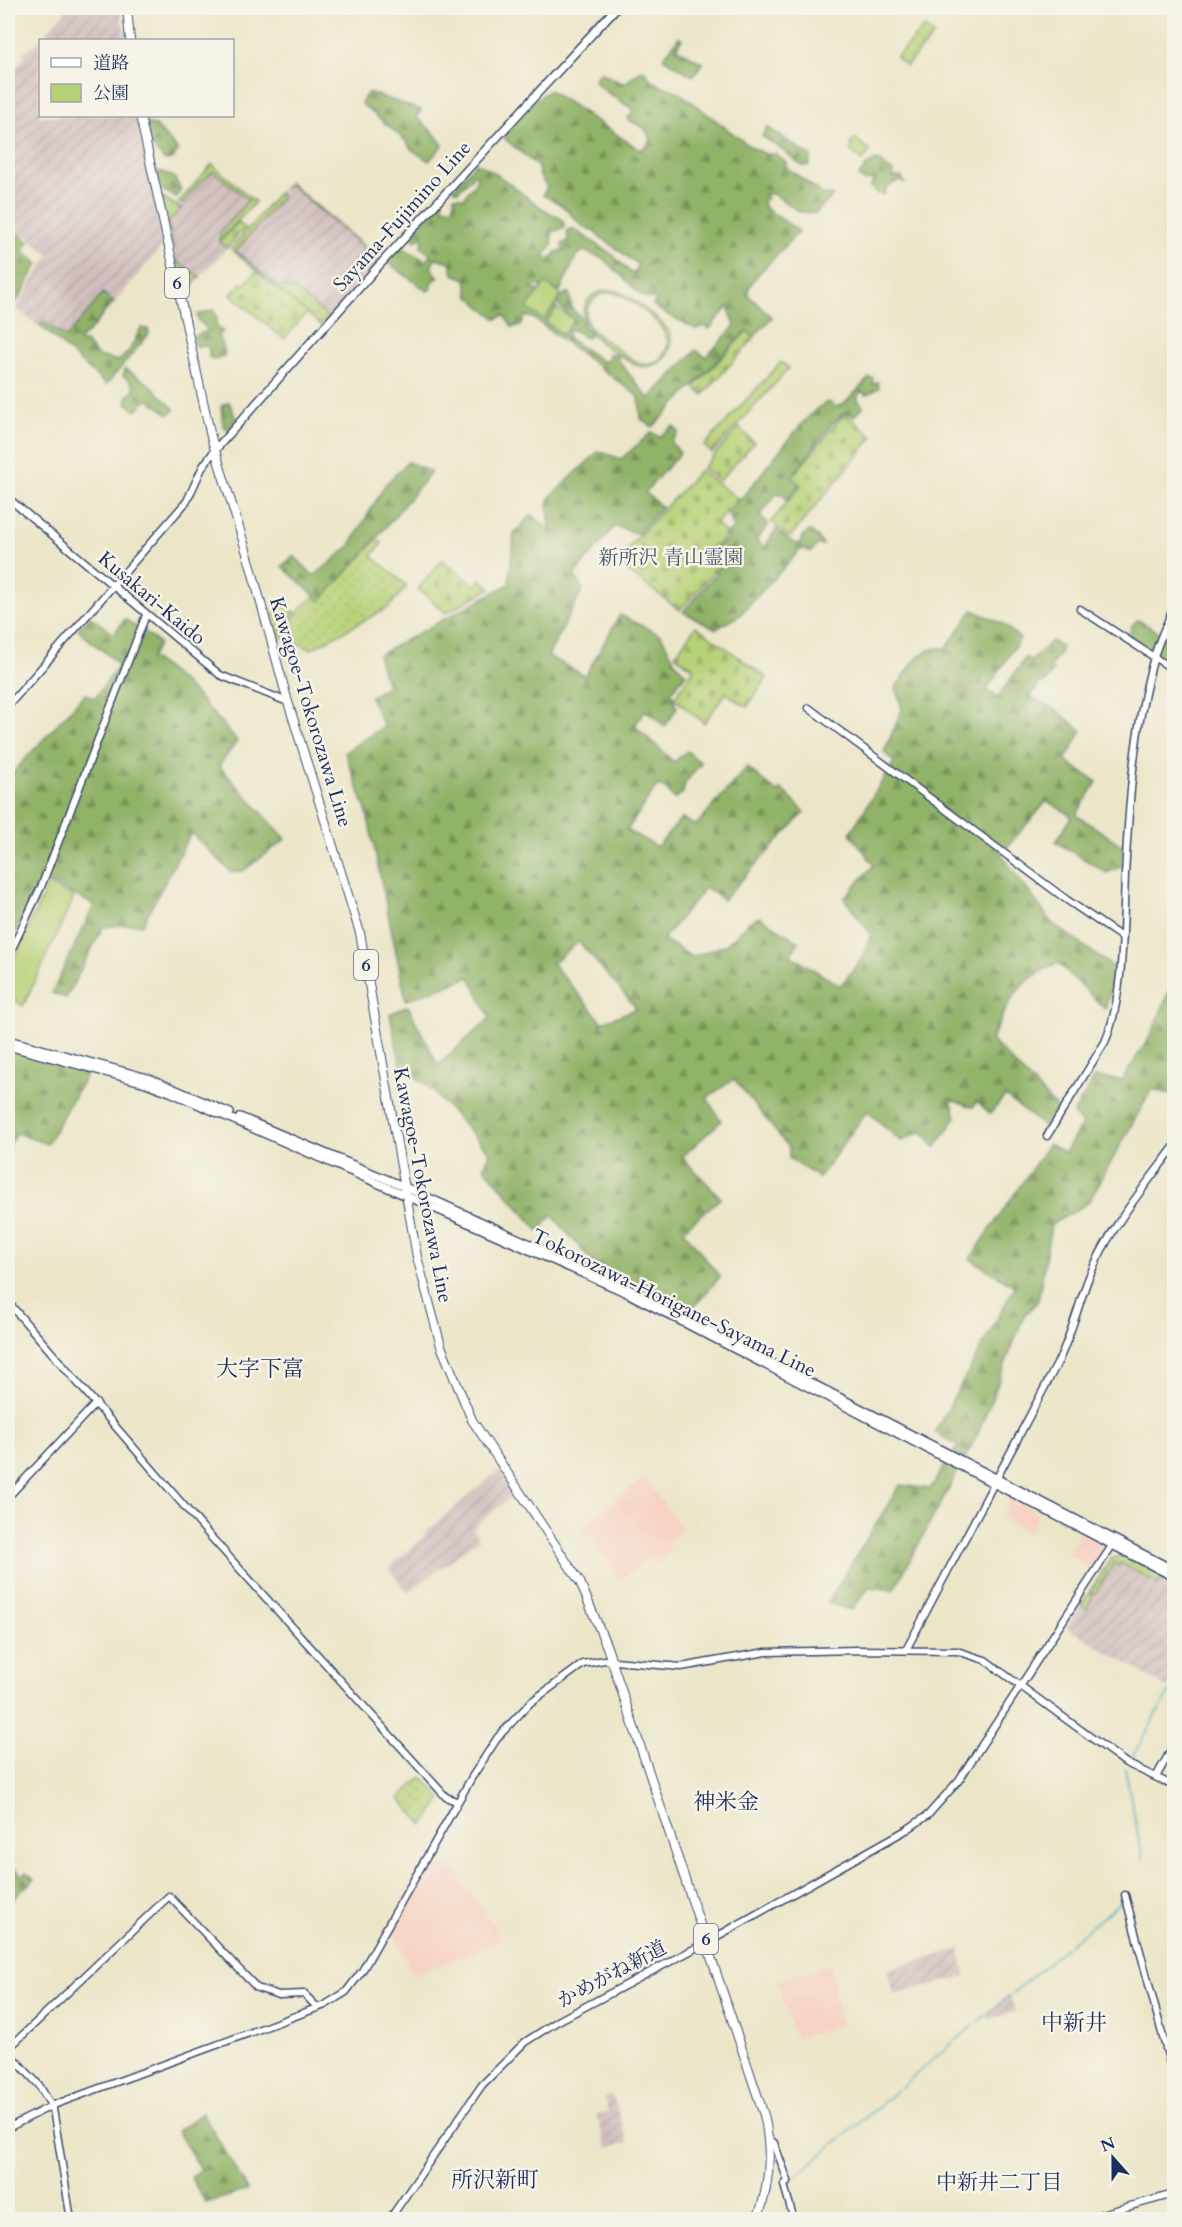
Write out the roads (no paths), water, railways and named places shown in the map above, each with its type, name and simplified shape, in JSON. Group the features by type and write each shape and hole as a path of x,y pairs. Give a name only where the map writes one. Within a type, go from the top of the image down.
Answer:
{"main road":[{"path":"127,8 130,39"},
{"name":"Sayama-Fujimino Line","path":"215,450 411,229 616,8"},
{"name":"Kawagoe-Tokorozawa Line","path":"140,117 215,450 248,555 288,702 360,933 424,1288 441,1346 457,1389 482,1436 580,1582 612,1662 745,2056 768,2138 768,2175 757,2220"},
{"name":"Tokorozawa-Horigane-Sayama Line","path":"8,1040 151,1079 406,1191 625,1292 994,1480 1174,1577"},
{"name":"Tokorozawa-Horigane-Sayama Line","path":"8,1046 146,1083 406,1191"},
{"name":"Tokorozawa-Horigane-Sayama Line","path":"1114,1543 1174,1570"}],"street":[{"path":"8,706 187,501 203,466 215,450"},
{"name":"Kusakari-Kaido","path":"8,498 220,675 288,702"},
{"path":"1047,1136 1105,1042 1112,1026 1123,938 1132,777 1137,738 1153,659 1174,606"},
{"path":"1080,609 1153,659 1174,670"},
{"path":"8,957 41,887 146,615"},
{"path":"809,708 1067,900 1123,938"},
{"path":"906,1650 994,1480 1058,1364 1088,1282 1116,1224 1174,1147"},
{"path":"8,1302 210,1536 345,1686 446,1797 458,1802"},
{"path":"8,1497 96,1403"},
{"name":"かめがね新道","path":"389,2220 476,2094 510,2055 558,2021 707,1942 928,1815 951,1792 1114,1543"},
{"path":"8,2128 51,2106 318,2008 342,1995 356,1980 490,1749 515,1716 555,1682 593,1660 681,1667 766,1652 906,1650 957,1651 976,1655 1126,1763 1174,1786"},
{"path":"1156,1777 1174,1745"},
{"path":"1125,1895 1174,2078"},
{"path":"71,2220 51,2106 39,2085 8,2051 169,1896 257,1988 279,1995 300,1993 310,1997 318,2008"},
{"path":"768,2138 774,2142 788,2181 784,2185 794,2220"},
{"path":"1080,2220 1174,2194"}],"waterway":[{"path":"1130,1761 1174,1684"},
{"path":"1125,1769 1143,1860"},
{"path":"1069,1945 1123,1900"},
{"path":"1013,1993 1066,1947"},
{"path":"979,2021 1010,1995"},
{"path":"956,2040 973,2026"},
{"path":"900,2088 953,2042"},
{"path":"844,2136 897,2090"},
{"path":"801,2172 841,2138"},
{"path":"791,2180 800,2173"}],"district":[{"name":"大字下富","path":"260,1369"},
{"name":"神米金","path":"726,1802"},
{"name":"中新井","path":"1074,2023"},
{"name":"所沢新町","path":"495,2180"},
{"name":"中新井二丁目","path":"999,2182"}],"park label":[{"name":"新所沢 青山霊園","path":"671,557"}]}
